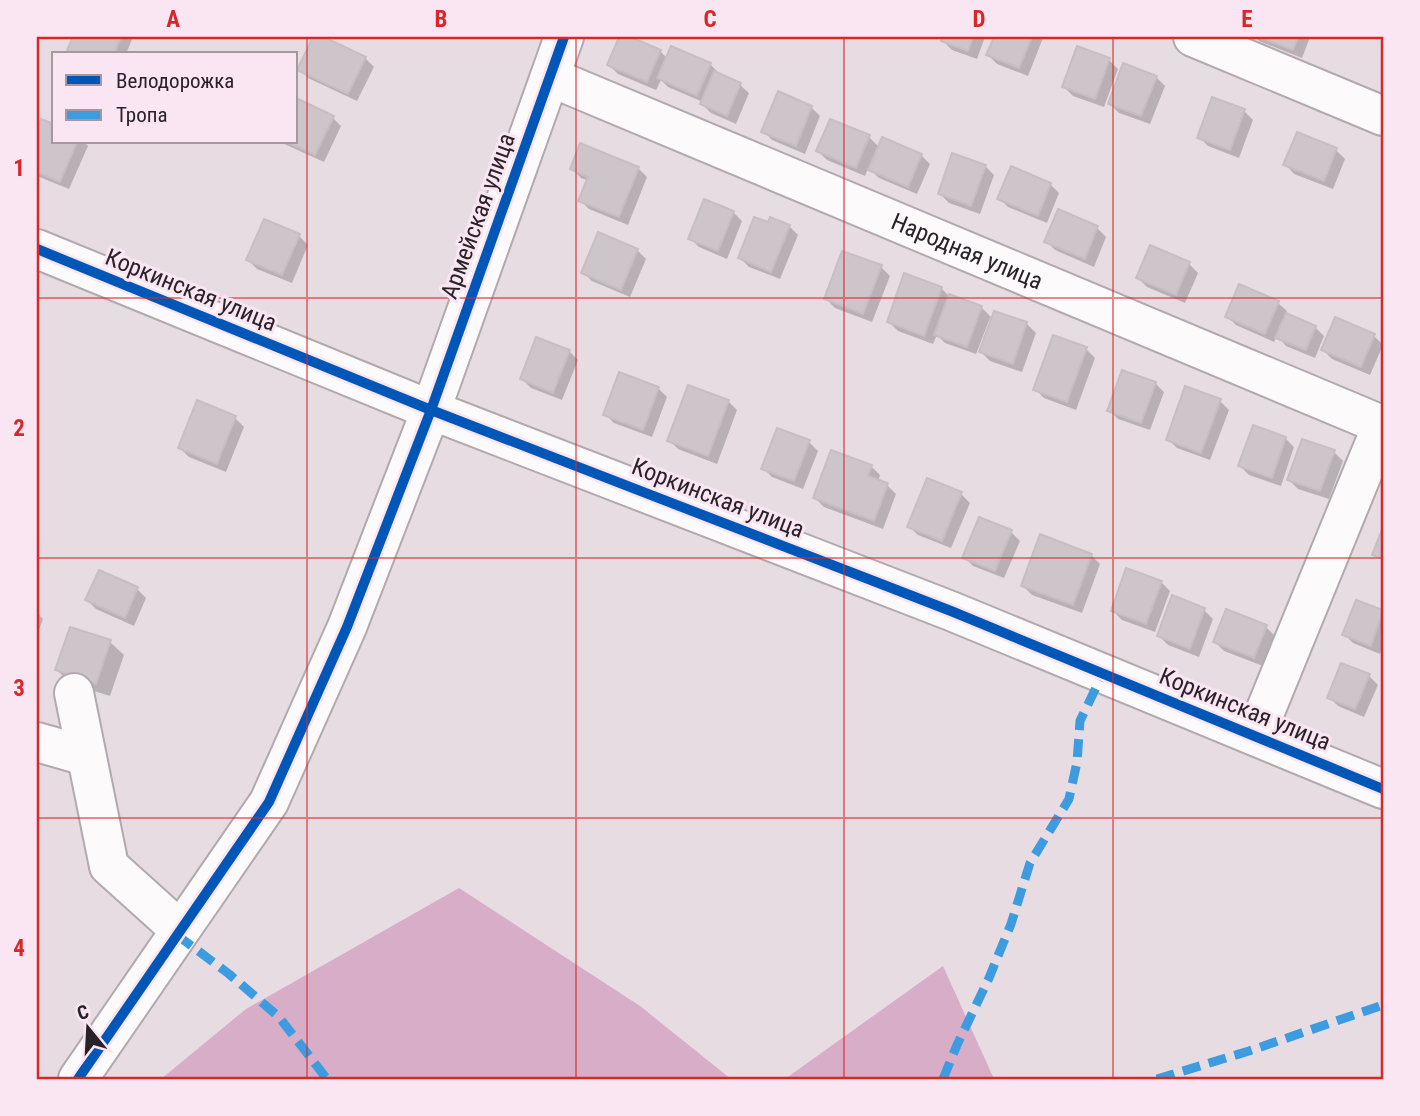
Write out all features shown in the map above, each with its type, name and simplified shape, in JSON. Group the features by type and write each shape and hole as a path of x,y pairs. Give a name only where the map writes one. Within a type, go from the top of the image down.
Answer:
{"street":[{"name":"Армейская улица","path":"78,1079 269,802 348,627 430,410 564,37"},
{"path":"1199,38 1383,117"},
{"name":"Народная улица","path":"550,77 1383,424"},
{"name":"Коркинская улица","path":"37,249 430,410 951,611 1383,789"},
{"path":"1255,736 1383,424"},
{"path":"74,693 109,866 180,930"},
{"path":"37,741 86,756"}],"shaded area":[{"path":"459,888 640,1006 731,1079 161,1079 246,1009"},
{"path":"943,966 994,1079 785,1079"}],"building":[{"path":"73,37 121,37 115,52 67,50"},
{"path":"313,37 324,37 366,57 348,94 298,70"},
{"path":"619,37 631,37 661,50 647,82 607,65"},
{"path":"943,37 973,37 968,51 941,41"},
{"path":"994,37 1032,37 1019,68 986,55"},
{"path":"1259,37 1298,37 1293,50"},
{"path":"671,46 711,63 697,96 657,78"},
{"path":"1077,46 1110,58 1095,99 1062,87"},
{"path":"1123,63 1157,76 1141,116 1108,104"},
{"path":"714,71 741,83 727,116 700,104"},
{"path":"778,91 812,106 796,146 761,132"},
{"path":"1212,97 1245,109 1230,150 1197,138"},
{"path":"298,99 334,116 315,155 291,144 298,144"},
{"path":"41,119 52,123 52,144 76,144 60,182 37,172 37,128"},
{"path":"830,119 870,135 856,168 816,151"},
{"path":"1297,132 1337,148 1324,181 1283,165"},
{"path":"882,137 922,154 908,187 868,170"},
{"path":"580,143 639,167 619,217 578,201 588,177 570,169"},
{"path":"952,153 986,165 971,206 938,194"},
{"path":"1011,166 1051,183 1038,216 997,199"},
{"path":"704,199 734,211 718,251 688,239"},
{"path":"1058,209 1098,226 1085,259 1044,242"},
{"path":"754,217 768,222 770,217 790,225 771,272 738,258"},
{"path":"264,219 300,234 282,275 246,260"},
{"path":"598,232 638,249 621,290 581,273"},
{"path":"1150,245 1190,262 1176,295 1136,278"},
{"path":"842,251 882,265 863,314 824,299"},
{"path":"904,273 942,287 924,336 887,322"},
{"path":"1239,284 1279,301 1265,334 1225,317"},
{"path":"949,294 982,306 967,347 934,335"},
{"path":"994,311 1027,322 1013,364 979,352"},
{"path":"1286,313 1316,326 1306,350 1275,338"},
{"path":"1335,317 1375,334 1361,367 1321,350"},
{"path":"1053,335 1087,347 1067,402 1033,390"},
{"path":"536,337 570,350 553,393 520,379"},
{"path":"1122,370 1156,382 1141,423 1107,411"},
{"path":"619,372 659,387 643,430 603,415"},
{"path":"688,385 729,400 708,456 667,441"},
{"path":"1185,386 1221,399 1201,453 1166,440"},
{"path":"197,400 236,416 217,464 178,448"},
{"path":"1253,425 1286,437 1272,478 1238,466"},
{"path":"777,428 810,440 794,481 761,469"},
{"path":"1302,439 1335,450 1320,491 1287,480"},
{"path":"831,450 872,465 868,476 888,483 874,521 813,498"},
{"path":"927,478 962,492 942,541 907,527"},
{"path":"979,517 1012,530 995,571 962,558"},
{"path":"1383,527 1383,559 1372,555"},
{"path":"1040,534 1092,554 1073,605 1021,586"},
{"path":"1126,568 1162,581 1146,624 1111,611"},
{"path":"99,570 138,587 125,618 85,600"},
{"path":"1172,595 1205,608 1190,649 1157,636"},
{"path":"1356,600 1383,610 1371,646 1342,635"},
{"path":"1226,609 1267,625 1254,658 1213,642"},
{"path":"70,627 111,640 96,684 55,670"},
{"path":"1341,663 1370,674 1355,709 1327,698"}],"marked path":[{"path":"943,1079 1011,924 1030,863 1069,799 1077,762 1080,721 1103,673"},
{"path":"177,935 229,974 279,1017 327,1079"},
{"path":"1157,1079 1383,1005"}],"cycle path":[{"path":"78,1079 269,802 347,627 431,410 564,37"},
{"path":"37,249 431,410 951,611 1383,789"}]}
